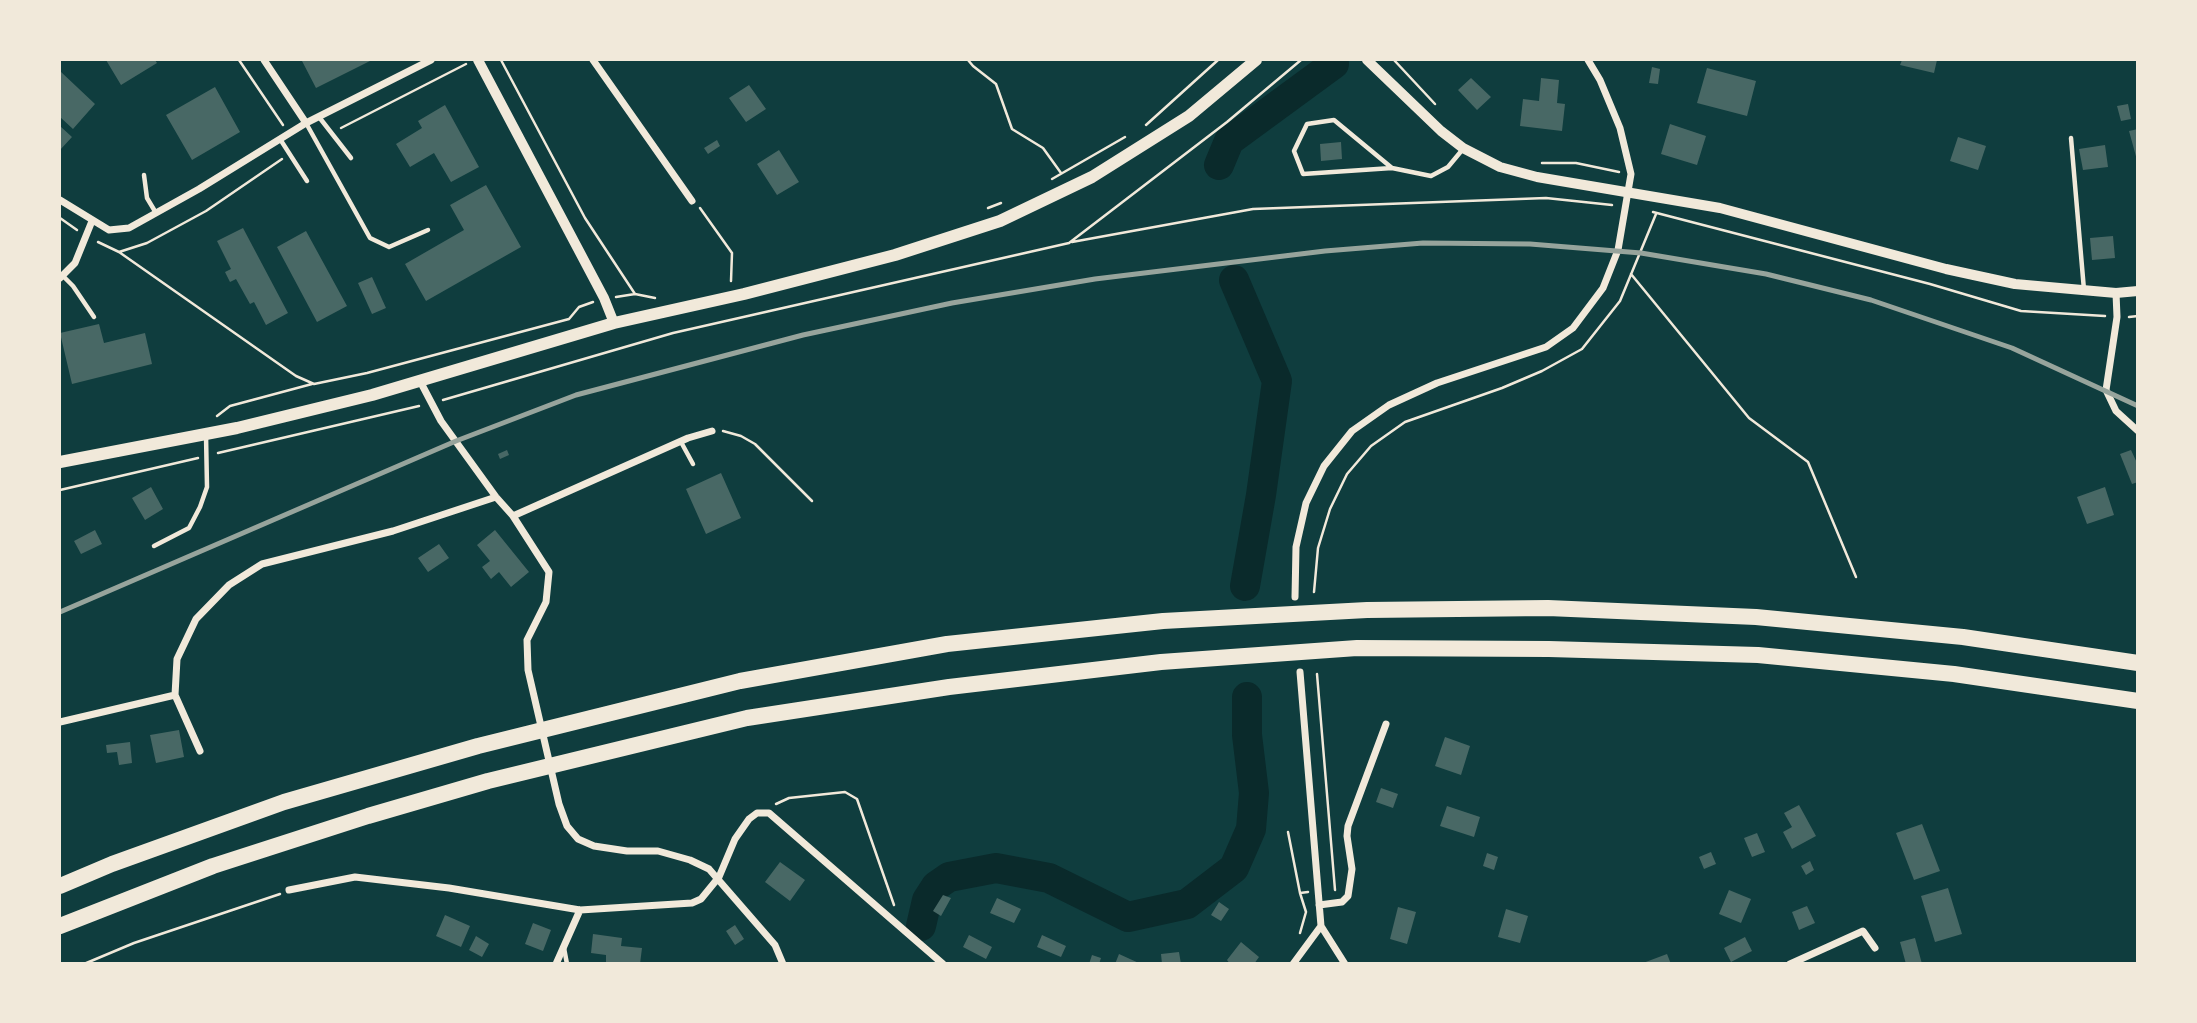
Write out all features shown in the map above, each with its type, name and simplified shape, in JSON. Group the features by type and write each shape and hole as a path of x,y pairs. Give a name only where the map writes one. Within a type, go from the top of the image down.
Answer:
{"highway":[{"path":"60,886 111,864 284,802 478,746 740,681 960,642 1163,621 1367,610 1549,608 1756,617 1963,637 2137,663"},
{"path":"60,926 213,866 368,816 488,781 747,718 949,687 1147,664 1357,649 1549,649 1758,654 1954,674 2137,701"}],"main road":[{"path":"60,462 206,434 372,395 614,323 882,259 1000,221 1092,177 1189,116 1256,60"}],"street":[{"path":"264,60 306,122"},
{"path":"60,200 109,230 129,228 306,122 432,60"},
{"path":"478,60 604,298 614,323"},
{"path":"593,60 692,201"},
{"path":"1367,60 1409,102 1464,148 1500,167 1536,177 1720,208 2015,284 2116,293 2137,291"},
{"path":"1295,597 1296,547 1307,503 1324,466 1352,431 1389,405 1437,383 1546,347 1573,328 1603,288 1618,250 1631,174 1620,128 1600,80 1588,60"},
{"path":"61,277 75,264 92,221"},
{"path":"2116,293 2118,317 2106,390 2116,411 2137,431"},
{"path":"421,381 442,421 496,497 513,516 549,572 546,602 527,640 528,670 559,804 567,826 578,839 594,846 668,854 709,869 719,877 775,945 783,964"},
{"path":"513,516 680,441 712,430"},
{"path":"200,751 175,695 177,659 195,619 229,585 262,565 393,531 496,497"},
{"path":"1300,671 1321,926 1345,964"},
{"path":"60,722 175,695"},
{"path":"1319,905 1342,902 1349,896 1352,869 1348,826 1387,724"},
{"path":"289,890 355,877 449,888 580,910 692,903 701,899 719,877 735,839 749,819 757,813 769,813 943,964"},
{"path":"556,964 580,910"},
{"path":"1293,964 1321,926"},
{"path":"1790,964 1863,931 1875,948"}],"lane":[{"path":"319,116 351,158"},
{"path":"1392,168 1334,120 1307,124 1294,151 1303,174 1392,168 1431,176 1448,167 1464,148"},
{"path":"306,122 370,238 389,247 428,229"},
{"path":"2071,138 2084,290"},
{"path":"280,139 307,181"},
{"path":"144,175 147,198 156,213"},
{"path":"61,277 73,286 94,317"},
{"path":"154,546 189,528 207,487 206,434"},
{"path":"680,441 693,464"},
{"path":"564,947 567,964"}],"path":[{"path":"239,60 289,134"},
{"path":"501,60 585,218 635,294"},
{"path":"968,60 996,84 1012,129 1043,148 1061,173"},
{"path":"1143,127 1218,60"},
{"path":"1394,60 1438,107"},
{"path":"1052,179 1132,134"},
{"path":"1541,163 1576,163 1631,174"},
{"path":"1069,243 1253,209 1546,198 1627,206 1657,213 1917,281 2021,312 2137,316"},
{"path":"980,212 1006,201"},
{"path":"1314,592 1318,548 1330,509 1347,474 1371,446 1405,422 1502,388 1542,371 1582,349 1620,301 1657,213"},
{"path":"706,214 732,253 731,281"},
{"path":"119,252 296,376 314,384"},
{"path":"1632,274 1749,418 1808,462 1856,577"},
{"path":"218,416 230,406 569,319 579,307 604,298 635,294 663,298"},
{"path":"60,490 378,414"},
{"path":"712,430 729,432 755,444 812,501"},
{"path":"757,813 789,798 845,792 857,799 900,927"},
{"path":"1288,832 1300,893"},
{"path":"84,964 134,943 289,890"}],"building":[{"path":"106,60 155,60 157,63 121,85"},
{"path":"372,60 316,88 302,61"},
{"path":"1902,60 1937,60 1934,73 1900,65"},
{"path":"1652,67 1660,69 1658,84 1649,83"},
{"path":"1707,68 1756,81 1747,116 1697,103"},
{"path":"60,71 95,104 73,129 60,117"},
{"path":"1471,78 1491,97 1477,110 1458,90"},
{"path":"1541,78 1559,80 1557,103 1565,104 1562,131 1520,126 1523,99 1539,101"},
{"path":"749,85 766,109 746,122 729,98"},
{"path":"215,87 240,132 192,160 166,115"},
{"path":"2128,104 2131,119 2121,121 2117,106"},
{"path":"445,105 479,167 451,182 434,153 410,167 396,144 422,128 418,121"},
{"path":"1670,124 1706,136 1697,165 1661,154"},
{"path":"60,126 72,137 60,150"},
{"path":"2138,129 2138,160 2137,160 2129,131"},
{"path":"1958,137 1986,146 1978,170 1950,161"},
{"path":"717,140 720,146 708,154 704,148"},
{"path":"1341,142 1342,159 1321,161 1320,144"},
{"path":"2105,145 2108,167 2083,170 2079,149"},
{"path":"779,150 799,182 777,195 757,164"},
{"path":"486,185 521,247 426,301 405,264 464,230 450,205"},
{"path":"243,228 288,313 266,325 254,302 250,304 236,279 230,282 225,272 231,269 217,241"},
{"path":"306,231 347,306 317,322 277,247"},
{"path":"2113,236 2115,258 2092,260 2090,238"},
{"path":"372,277 386,308 372,314 358,283"},
{"path":"99,324 104,343 145,333 152,364 72,384 60,333"},
{"path":"507,450 509,455 500,459 498,454"},
{"path":"2131,450 2138,465 2138,482 2132,484 2120,454"},
{"path":"721,473 741,518 706,534 686,489"},
{"path":"151,487 163,509 145,520 132,498"},
{"path":"2105,487 2114,515 2087,524 2077,497"},
{"path":"95,530 102,544 81,554 74,541"},
{"path":"495,530 529,572 511,587 499,572 491,579 482,567 490,561 477,545"},
{"path":"439,544 449,558 428,572 418,558"},
{"path":"179,730 184,757 156,763 150,735"},
{"path":"1445,737 1470,746 1461,775 1435,766"},
{"path":"130,742 132,763 119,765 117,752 107,753 106,745"},
{"path":"1381,788 1398,794 1393,808 1376,802"},
{"path":"1799,805 1816,836 1792,849 1783,832 1792,827 1784,813"},
{"path":"1447,806 1480,817 1474,837 1440,826"},
{"path":"1922,824 1940,871 1914,880 1896,833"},
{"path":"1757,833 1765,852 1752,857 1744,838"},
{"path":"1711,852 1716,864 1704,869 1699,857"},
{"path":"1487,853 1498,857 1494,870 1483,866"},
{"path":"1810,861 1814,870 1806,875 1801,866"},
{"path":"780,862 805,880 790,901 765,882"},
{"path":"1948,888 1962,934 1935,942 1921,896"},
{"path":"1729,890 1751,899 1741,923 1719,914"},
{"path":"943,895 951,898 941,916 933,911"},
{"path":"997,898 1021,909 1014,923 990,913"},
{"path":"1219,902 1229,909 1221,921 1211,915"},
{"path":"1807,906 1815,923 1799,930 1792,912"},
{"path":"1398,907 1416,912 1407,944 1390,939"},
{"path":"1506,909 1528,916 1520,943 1498,937"},
{"path":"445,915 470,926 461,947 436,936"},
{"path":"533,923 551,930 543,951 525,944"},
{"path":"735,925 744,939 735,945 726,931"},
{"path":"593,934 622,938 621,946 642,948 640,964 606,964 606,955 591,953"},
{"path":"969,935 992,947 986,959 963,947"},
{"path":"1042,935 1066,946 1061,957 1037,947"},
{"path":"476,936 489,944 482,957 469,950"},
{"path":"1745,937 1752,951 1731,962 1724,948"},
{"path":"1915,938 1922,964 1906,964 1900,942"},
{"path":"1241,942 1259,957 1254,964 1230,964 1227,960"},
{"path":"1179,952 1181,964 1162,964 1161,954"},
{"path":"1119,954 1141,964 1115,964"},
{"path":"1667,954 1671,964 1643,964 1643,963"},
{"path":"1092,955 1101,958 1099,964 1089,964"}],"waterway":[{"path":"1219,165 1229,141 1334,64"},
{"path":"1234,280 1277,381 1245,586"},
{"path":"921,926 927,900 936,886 949,877 996,868 1049,878 1128,917 1187,904 1234,868 1251,829 1254,793 1247,735 1247,697"}],"railway":[{"path":"60,612 456,441 576,395 803,335 952,303 1095,279 1325,251 1423,243 1530,244 1641,253 1766,274 1871,300 2012,348 2138,406"}]}
